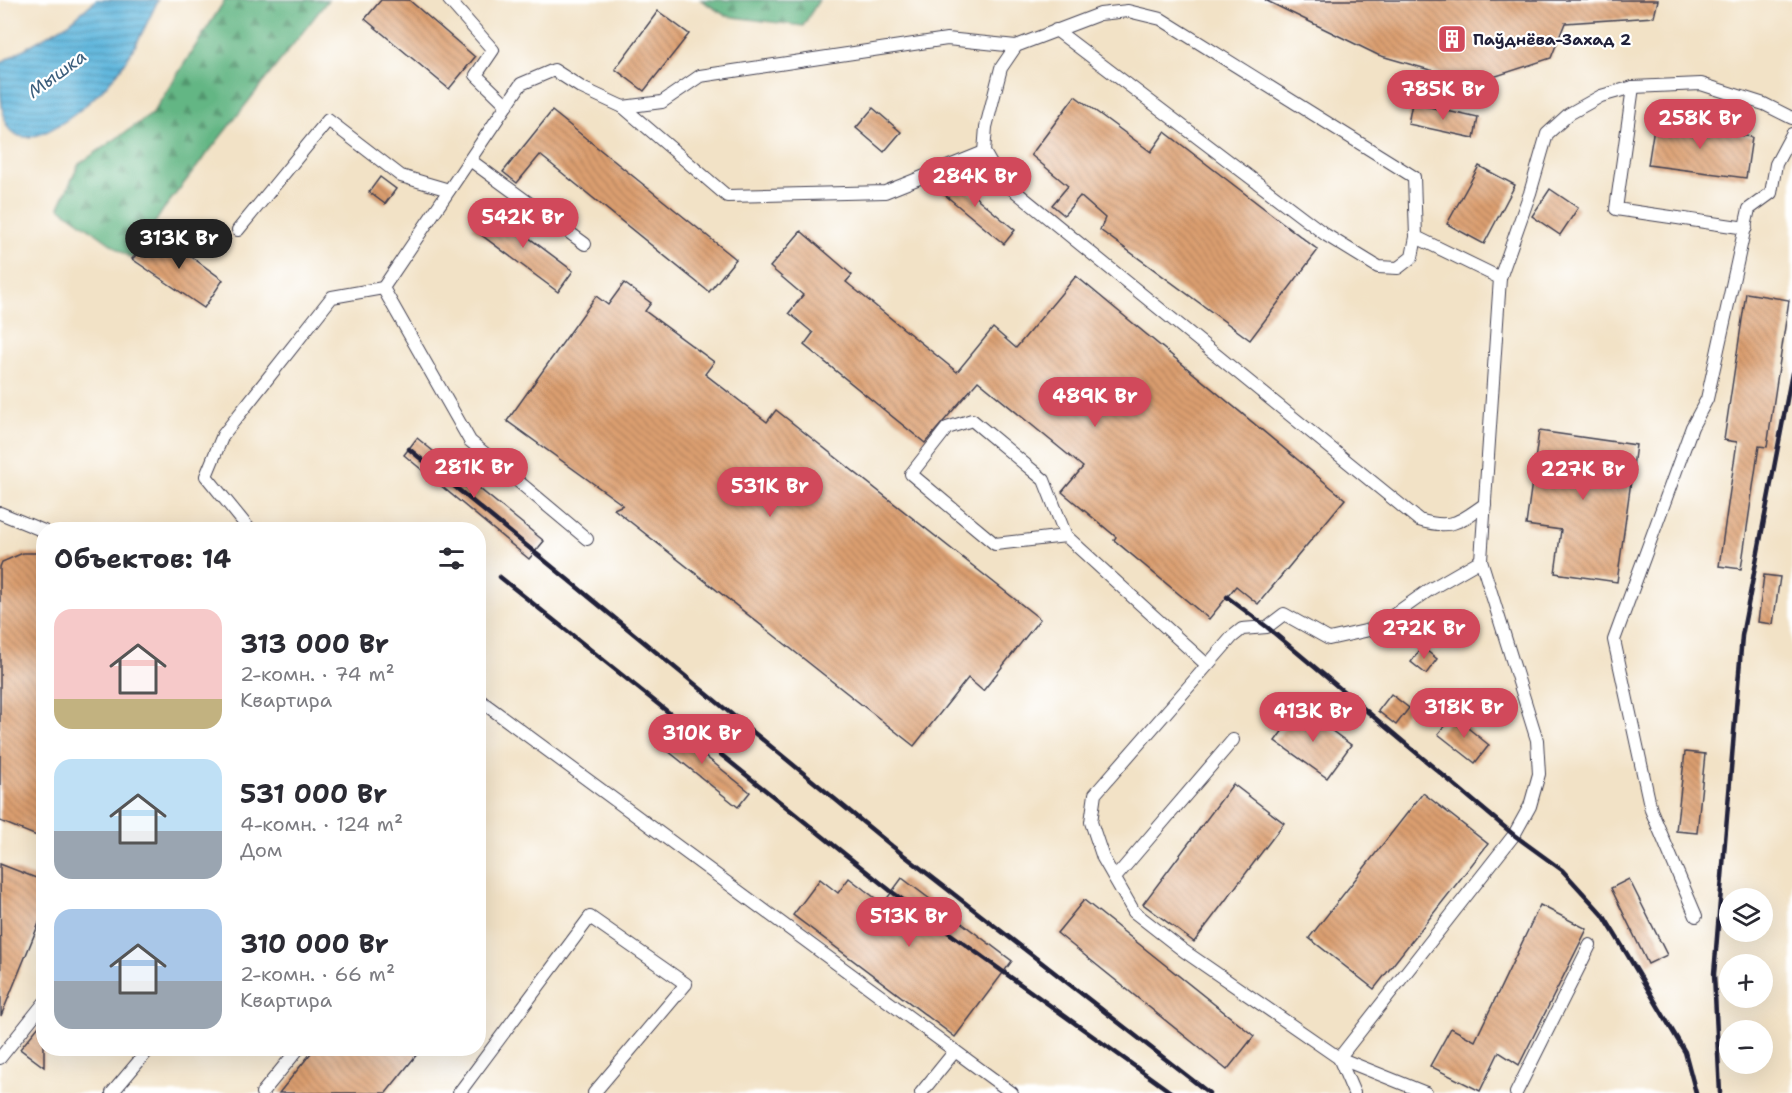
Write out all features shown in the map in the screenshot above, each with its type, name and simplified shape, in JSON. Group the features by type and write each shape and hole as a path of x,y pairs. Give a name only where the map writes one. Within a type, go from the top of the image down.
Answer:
{"lane":[{"path":"449,0 493,50 476,75 507,105"},
{"path":"623,107 662,102 700,76 947,39 1016,46 1056,30 1100,14 1128,11 1161,19 1414,177 1416,237 1412,257 1398,268 1378,267 1326,235 1056,30"},
{"path":"1016,46 1001,68 986,127 984,152 999,178 1419,520 1439,527 1459,523 1485,504"},
{"path":"243,522 206,476 223,435 332,297 383,288 521,84 554,70 582,88 623,107 727,196 885,192 984,152"},
{"path":"1339,1058 1514,835 1530,806 1539,774 1537,740 1481,560 1500,278 1530,194 1547,134 1569,114 1601,96 1633,87 1701,84 1764,104 1792,118"},
{"path":"1633,87 1616,209 1746,228"},
{"path":"238,230 328,120 401,176 449,190"},
{"path":"1696,916 1651,810 1614,640 1692,427 1707,399 1749,209 1771,193 1776,164 1792,134"},
{"path":"470,160 585,244"},
{"path":"1416,237 1500,278"},
{"path":"383,288 470,441 587,540"},
{"path":"1066,536 996,544 911,474 947,428 972,420 1044,480 1066,536 1208,665"},
{"path":"0,513 36,528"},
{"path":"1426,1093 1339,1058 1184,951 1134,912 1103,858 1091,822 1095,794 1242,629 1267,627 1284,614 1329,639 1374,629 1429,590 1481,560"},
{"path":"486,705 1012,1093"},
{"path":"1115,878 1233,740"},
{"path":"459,1093 590,917 686,984 594,1093"},
{"path":"1516,1093 1590,945"},
{"path":"0,1058 36,1013"},
{"path":"921,1093 955,1051"},
{"path":"115,1092 144,1056"},
{"path":"262,1093 292,1056"},
{"path":"1339,1058 1354,1093"}],"green space":[{"path":"225,0 328,0 163,210 132,259 59,207 79,164 152,114"},
{"path":"701,0 819,0 803,26 726,16"}],"water":[{"name":"Мышка","path":"96,0 158,0 130,55 98,94 66,121 48,131 32,136 18,135 7,126 3,111 0,63 69,23"}],"building":[{"path":"381,0 409,0 475,57 449,89 365,19"},
{"name":"Паўднёва-Захад 2","path":"1265,0 1658,0 1654,17 1565,23 1551,58 1475,83 1378,55"},
{"path":"658,11 689,34 644,91 615,69"},
{"path":"1075,96 1151,152 1165,132 1318,250 1250,340 1100,230 1105,218 1080,196 1064,215 1052,205 1068,186 1031,155"},
{"path":"1412,103 1478,118 1474,138 1408,124"},
{"path":"873,108 901,132 884,152 856,128"},
{"path":"552,111 736,259 709,292 540,155 517,183 503,172"},
{"path":"1655,121 1752,137 1746,178 1648,165"},
{"path":"1479,166 1515,185 1484,244 1447,224"},
{"path":"949,175 1015,230 1004,244 933,185 938,179"},
{"path":"380,177 396,189 385,204 369,192"},
{"path":"1550,189 1578,208 1560,235 1532,216"},
{"path":"488,207 573,271 558,292 472,228"},
{"path":"801,231 852,275 846,282 957,372 993,328 1016,348 1076,276 1345,499 1258,604 1236,586 1209,619 1114,540 1116,537 1062,492 1083,467 978,381 925,443 804,345 813,333 789,313 803,295 770,267"},
{"path":"159,233 223,280 204,308 132,259"},
{"path":"624,283 651,303 645,311 714,362 705,374 767,422 776,410 1040,619 983,691 968,678 914,746 614,509 623,505 507,421 596,296 608,305"},
{"path":"1746,293 1789,300 1767,447 1759,446 1741,569 1719,566 1737,442 1724,440"},
{"path":"1539,431 1636,445 1617,582 1555,573 1561,530 1526,525"},
{"path":"417,438 544,541 529,559 404,455"},
{"path":"23,553 36,553 36,836 0,821 0,567 2,562"},
{"path":"1764,575 1780,577 1773,624 1758,622"},
{"path":"1422,647 1437,659 1426,674 1411,662"},
{"path":"1391,694 1409,708 1396,725 1378,711"},
{"path":"1300,707 1351,745 1327,778 1275,741"},
{"path":"1453,716 1489,745 1475,763 1438,734"},
{"path":"665,724 750,792 738,807 653,739"},
{"path":"1685,752 1705,754 1697,833 1676,831"},
{"path":"1233,784 1284,823 1194,942 1143,904"},
{"path":"1423,793 1488,844 1374,989 1309,938"},
{"path":"0,864 36,878 36,931 1,1016"},
{"path":"849,878 883,904 902,878 1012,961 955,1037 793,915 820,879 838,893"},
{"path":"1629,879 1667,955 1648,964 1611,888"},
{"path":"1084,900 1254,1036 1227,1070 1057,933"},
{"path":"1540,905 1587,929 1519,1065 1499,1052 1480,1091 1430,1066 1451,1028 1475,1041"},
{"path":"36,1030 36,1056 44,1056 44,1067 20,1049"},
{"path":"309,1056 416,1056 386,1093 279,1093"}],"railway":[{"path":"1720,1093 1714,974 1742,636 1792,373"},
{"path":"409,449 892,846 1209,1093"},
{"path":"500,577 892,892 1172,1093"},
{"path":"1227,597 1267,627 1514,835 1562,870 1603,915 1627,954 1685,1052 1696,1093"}],"place":[{"name":"Паўднёва-Захад 2","path":"1452,39"}]}
